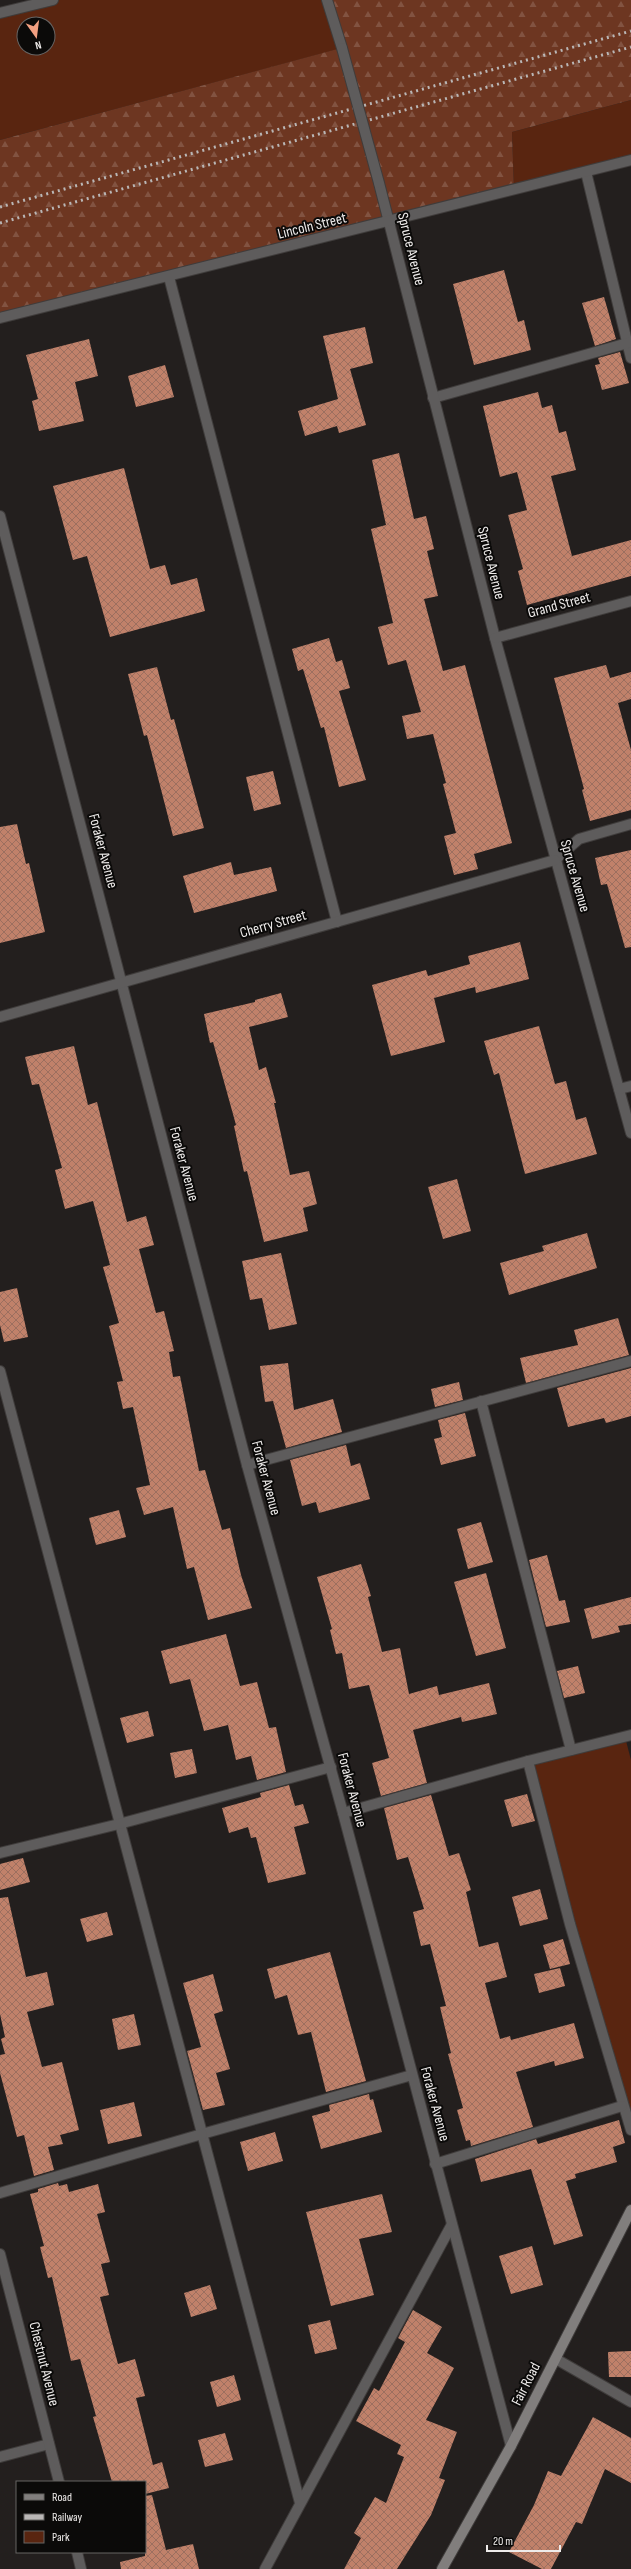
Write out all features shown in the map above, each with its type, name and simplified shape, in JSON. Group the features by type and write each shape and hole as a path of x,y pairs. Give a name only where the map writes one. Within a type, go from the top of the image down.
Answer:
{"main road":[{"name":"Fair Road","path":"442,2569 511,2446 631,2210"}],"street":[{"path":"0,13 53,0"},
{"name":"Spruce Avenue","path":"327,0 342,48 378,183 495,638 631,1133"},
{"name":"Lincoln Street","path":"0,318 388,223 631,160"},
{"path":"586,172 629,342 631,358"},
{"path":"169,277 337,922"},
{"path":"433,398 629,342"},
{"name":"Foraker Avenue","path":"0,516 247,1466 344,1813 451,2226 511,2446"},
{"name":"Grand Street","path":"495,638 631,601"},
{"path":"555,860 578,839 631,824"},
{"name":"Cherry Street","path":"0,1017 555,860"},
{"path":"619,1089 631,1086"},
{"path":"247,1466 631,1361"},
{"path":"0,1371 300,2503"},
{"path":"481,1401 571,1750"},
{"path":"344,1813 528,1761 631,1735"},
{"path":"528,1761 570,1924 622,2106 631,2130"},
{"path":"0,1853 119,1824 331,1767"},
{"path":"0,2193 202,2134 412,2076"},
{"path":"435,2164 622,2106"},
{"path":"265,2569 451,2226"},
{"name":"Chestnut Avenue","path":"0,2254 59,2481"},
{"path":"556,2359 631,2402"},
{"path":"0,2457 49,2444"},
{"path":"77,2553 81,2569"}],"green space":[{"path":"53,0 327,0 342,48 0,140 0,13"},
{"path":"327,0 631,0 631,100 512,132 514,190 0,318 0,140 341,48"},
{"path":"631,100 631,160 514,190 512,132"},
{"path":"625,1737 631,1760 631,2130 528,1761"}],"building":[{"path":"504,270 518,322 524,320 531,350 474,365 453,284"},
{"path":"604,297 616,339 595,346 582,303"},
{"path":"365,327 373,363 350,369 366,425 339,433 337,426 305,436 298,411 338,399 323,336"},
{"path":"89,339 98,376 75,382 84,421 39,431 32,401 38,399 26,355"},
{"path":"620,352 629,383 602,390 595,365 600,364 598,358"},
{"path":"165,365 174,397 136,407 128,376"},
{"path":"538,392 542,408 552,405 559,433 566,431 576,470 551,476 572,556 631,540 631,576 527,605 518,571 523,569 508,515 527,510 517,472 500,477 483,406"},
{"path":"399,453 414,519 426,516 434,549 427,551 438,596 424,599 443,671 465,665 512,843 474,854 478,869 454,875 444,836 456,833 443,784 446,783 433,734 407,739 402,716 421,712 406,660 388,665 378,627 393,623 371,529 386,525 372,460"},
{"path":"124,468 150,569 165,565 171,585 197,578 205,611 110,637 87,556 73,560 53,486"},
{"path":"329,638 336,662 342,660 350,688 339,691 366,780 339,787 324,727 321,728 303,669 298,671 292,649"},
{"path":"606,665 610,678 631,672 631,699 618,703 631,750 631,810 590,821 582,790 584,789 554,678"},
{"path":"157,667 171,720 174,719 204,828 173,836 147,735 144,736 128,674"},
{"path":"273,771 281,804 254,811 246,777"},
{"path":"17,824 26,864 29,863 45,932 0,943 0,827"},
{"path":"631,850 631,947 625,948 607,884 601,885 595,858"},
{"path":"231,862 234,875 271,867 277,891 194,913 183,876"},
{"path":"520,942 529,979 476,993 475,987 434,998 445,1042 391,1056 372,985 426,970 428,976 470,964 468,956"},
{"path":"281,993 288,1017 249,1027 259,1070 266,1067 276,1103 274,1103 290,1175 309,1171 317,1204 303,1208 308,1231 264,1242 247,1171 244,1172 234,1126 236,1125 213,1042 210,1043 204,1014 255,1002 255,1000"},
{"path":"539,1026 555,1084 566,1081 576,1120 586,1117 597,1154 525,1174 499,1073 494,1075 484,1041"},
{"path":"74,1046 88,1105 97,1102 127,1222 146,1216 154,1245 139,1249 156,1313 164,1311 174,1351 169,1352 173,1377 180,1376 199,1471 205,1470 222,1530 230,1528 241,1575 252,1608 208,1620 194,1567 187,1569 173,1507 144,1515 136,1488 150,1485 133,1407 123,1409 117,1382 123,1381 109,1326 119,1323 103,1267 110,1265 93,1201 65,1209 55,1170 62,1168 39,1084 32,1085 25,1057"},
{"path":"457,1179 471,1231 443,1239 428,1187"},
{"path":"587,1233 597,1268 509,1295 500,1263 544,1251 542,1246"},
{"path":"281,1253 297,1324 269,1330 262,1298 250,1300 242,1261"},
{"path":"17,1288 28,1337 4,1342 0,1325 0,1292"},
{"path":"618,1318 629,1355 526,1383 520,1358 578,1345 574,1330"},
{"path":"288,1363 294,1410 333,1399 342,1432 286,1448 273,1401 265,1402 260,1366"},
{"path":"631,1368 631,1416 606,1423 604,1418 568,1427 557,1388"},
{"path":"459,1382 463,1400 435,1407 431,1389"},
{"path":"465,1413 476,1456 441,1465 434,1439 442,1437 438,1420"},
{"path":"346,1445 351,1466 360,1463 370,1499 319,1513 316,1502 302,1506 290,1460"},
{"path":"119,1510 126,1537 96,1545 89,1518"},
{"path":"481,1522 493,1562 468,1569 457,1529"},
{"path":"547,1555 559,1601 565,1600 570,1622 546,1627 529,1560"},
{"path":"361,1564 371,1596 368,1597 382,1652 400,1648 409,1694 437,1686 439,1695 489,1683 497,1714 462,1722 461,1717 413,1730 427,1783 381,1796 372,1763 389,1758 369,1685 349,1689 342,1653 336,1654 330,1630 332,1629 317,1577"},
{"path":"486,1573 506,1648 476,1656 454,1582"},
{"path":"631,1597 631,1624 618,1626 620,1632 592,1639 584,1609"},
{"path":"226,1634 240,1686 257,1682 269,1728 276,1727 286,1772 257,1780 251,1756 236,1760 228,1725 204,1731 190,1679 170,1684 161,1651"},
{"path":"578,1666 585,1693 564,1698 557,1671"},
{"path":"148,1711 154,1736 127,1743 120,1718"},
{"path":"192,1749 197,1773 175,1778 170,1753"},
{"path":"289,1785 295,1806 303,1804 309,1823 294,1827 306,1874 268,1883 256,1837 251,1838 248,1827 229,1833 222,1808 261,1797 260,1793"},
{"path":"527,1794 535,1821 512,1827 504,1800"},
{"path":"431,1795 449,1856 459,1853 471,1890 466,1892 479,1947 498,1942 507,1977 485,1983 500,2039 510,2036 511,2040 574,2023 584,2058 555,2066 554,2061 516,2072 533,2127 471,2146 470,2140 466,2141 457,2110 463,2108 448,2054 451,2053 440,2007 446,2006 430,1944 421,1946 413,1912 424,1909 408,1857 397,1860 384,1808"},
{"path":"23,1858 30,1882 0,1890 0,1864"},
{"path":"540,1889 548,1919 520,1926 512,1897"},
{"path":"8,1897 26,1977 47,1972 54,2005 27,2012 42,2067 62,2062 79,2130 60,2135 63,2144 48,2147 54,2170 34,2176 24,2135 17,2137 0,2073 0,2055 5,2054 1,2039 5,2037 0,2014 0,1898"},
{"path":"107,1912 113,1935 87,1942 80,1919"},
{"path":"563,1939 570,1964 550,1969 543,1945"},
{"path":"330,1952 366,2081 326,2092 311,2032 298,2035 287,1995 275,1999 267,1969"},
{"path":"560,1968 565,1986 539,1993 534,1974"},
{"path":"213,1974 223,2011 214,2014 230,2069 216,2073 225,2105 203,2110 187,2051 201,2047 183,1983"},
{"path":"134,2014 141,2045 118,2050 112,2019"},
{"path":"369,2094 370,2100 373,2099 382,2132 321,2149 312,2116 330,2111 329,2105"},
{"path":"134,2102 142,2136 108,2144 100,2110"},
{"path":"619,2120 625,2143 613,2147 617,2162 575,2174 576,2178 566,2181 583,2236 554,2245 531,2169 481,2182 475,2159 536,2139 538,2144"},
{"path":"275,2132 283,2161 248,2171 240,2142"},
{"path":"58,2183 59,2186 67,2184 69,2192 98,2184 105,2212 97,2214 110,2262 101,2264 109,2295 100,2297 118,2364 135,2359 145,2396 136,2398 153,2465 162,2462 169,2488 146,2494 146,2481 112,2481 93,2417 96,2416 80,2359 71,2361 52,2277 48,2278 40,2247 44,2246 30,2194 38,2192 38,2189"},
{"path":"382,2194 392,2232 359,2239 374,2295 331,2306 306,2212"},
{"path":"532,2246 543,2285 511,2294 499,2256"},
{"path":"210,2285 217,2309 191,2317 184,2293"},
{"path":"413,2310 442,2327 427,2353 454,2368 426,2420 457,2432 439,2478 445,2480 431,2515 397,2569 344,2569 361,2538 354,2533 375,2497 386,2503 404,2457 397,2454 401,2445 356,2421 374,2388 379,2391 405,2342 398,2338"},
{"path":"330,2320 337,2349 315,2354 308,2325"},
{"path":"631,2351 631,2377 609,2377 608,2352"},
{"path":"234,2375 241,2400 217,2407 210,2382"},
{"path":"593,2417 631,2438 631,2483 605,2469 582,2524 576,2522 551,2569 542,2569 509,2552 534,2505 548,2471 561,2476"},
{"path":"225,2433 233,2460 205,2467 198,2440"},
{"path":"152,2495 166,2550 193,2544 199,2569 121,2569 120,2562 145,2556 146,2496"}],"railway":[{"path":"0,207 631,31"},
{"path":"0,223 631,47"}]}
